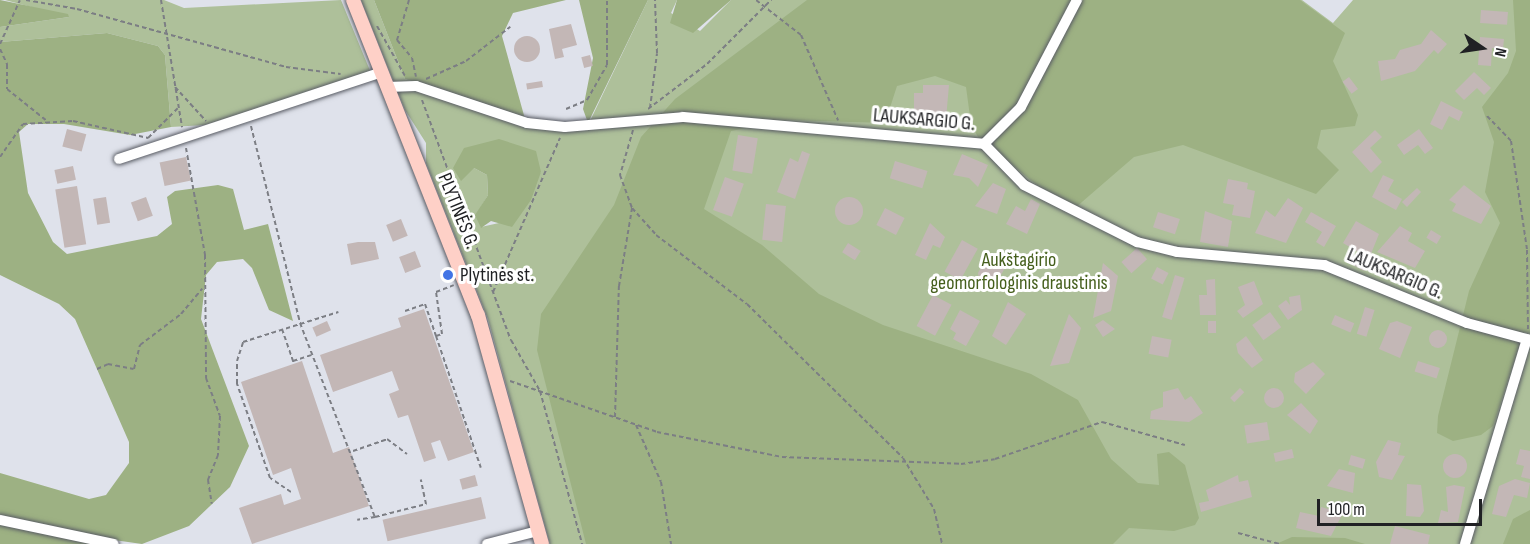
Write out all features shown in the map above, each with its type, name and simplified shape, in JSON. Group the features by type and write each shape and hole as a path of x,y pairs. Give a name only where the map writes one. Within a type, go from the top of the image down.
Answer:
{"main road":[{"name":"PLYTINĖS G.","path":"353,0 464,279 499,381 540,538"}],"street":[{"path":"984,144 1021,108 1077,0"},
{"path":"119,159 382,72"},
{"name":"LAUKSARGIO G.","path":"387,87 416,86 527,123 565,127 683,117 984,144 1024,185 1137,242 1186,253 1324,265 1467,323 1529,339"},
{"path":"1465,544 1529,339"},
{"path":"0,520 114,544"},
{"path":"487,544 540,538"}],"path":[{"path":"0,44 20,0"},
{"path":"27,0 77,9 166,36 286,67 352,75"},
{"path":"161,0 205,255 203,287 206,378 220,416 218,455 208,480 212,504"},
{"path":"409,0 397,40 412,58 416,86 492,293 540,391 582,544"},
{"path":"566,109 587,100 607,65 607,0"},
{"path":"756,0 801,35 842,130"},
{"path":"771,0 707,64 636,120 620,175 632,208 656,235 747,304 903,458 934,509 942,544"},
{"path":"650,108 657,53 656,1"},
{"path":"376,22 403,74 416,86"},
{"path":"416,86 443,68 466,61 510,27"},
{"path":"0,49 7,64 7,89 47,122"},
{"path":"175,87 214,128"},
{"path":"0,157 16,127 73,121 148,138 179,107"},
{"path":"249,116 300,324 331,413 353,451 375,517"},
{"path":"1487,116 1511,141 1523,206 1529,339"},
{"path":"492,293 565,127"},
{"path":"615,418 619,286 632,208"},
{"path":"436,336 442,334 436,292 464,279"},
{"path":"97,369 108,364 134,369 140,345 181,314 203,287"},
{"path":"405,311 425,304 482,468"},
{"path":"291,492 270,478 237,384 243,342 338,312"},
{"path":"282,329 293,362 311,355"},
{"path":"499,381 540,391 636,425 782,457 903,458 961,464 995,459 1102,422 1185,445"},
{"path":"636,425 661,482 671,544"},
{"path":"353,451 387,439 407,454"},
{"path":"357,520 426,504 421,480"},
{"path":"1238,533 1280,544"}],"green space":[{"path":"0,0 68,14 69,17 0,27"},
{"path":"5,0 164,0 184,8 341,0 371,73 205,125 171,127 165,55 158,46 107,33 0,42 0,27 69,17"},
{"name":"Aukštagirio geomorfologinis draustinis","path":"361,0 374,0 405,79 525,118 589,123 648,0 677,0 671,13 700,31 731,0 1302,0 1333,23 1353,0 1530,0 1530,544 550,544 488,319 426,163 426,143 405,110","holes":["474,168 541,172 499,223 481,227 476,215 488,195 487,175"]},
{"path":"374,0 566,0 513,13 502,36 525,119 405,79"},
{"path":"579,0 648,0 588,123 583,109 593,58"},
{"path":"677,0 731,0 693,33 670,23"},
{"path":"807,0 1300,0 1345,33 1333,61 1358,115 1355,126 1321,130 1317,148 1339,170 1316,194 1183,145 1134,157 1075,208 1042,189 978,137 971,124 966,87 935,76 897,86 885,123 787,120 731,131 704,209 762,245 819,294 883,325 1031,374 1078,400 1111,459 1138,483 1159,485 1157,454 1169,452 1185,465 1199,518 1195,525 1174,531 1129,528 1113,544 586,544 537,350 541,314 614,205 641,137 675,99"},
{"path":"1513,0 1530,0 1530,333 1524,332 1493,426 1481,435 1453,441 1437,433 1438,416 1469,291 1500,223 1485,192 1494,142 1482,107 1508,73 1516,51"},
{"path":"107,33 158,46 165,55 171,127 130,135 64,124 28,124 19,132 28,193 53,242 67,254 157,236 172,224 167,197 175,191 218,185 233,189 244,230 268,224 293,321 269,310 252,268 243,259 217,262 206,275 201,319 249,446 230,487 189,526 142,544 114,540 112,544 0,544 0,473 89,499 106,495 129,463 129,442 75,319 59,304 0,275 0,42"},
{"path":"499,139 536,151 541,172 531,200 512,227 491,221 481,228 475,215 488,195 487,175 474,168 461,181 453,168 464,148"},
{"path":"1530,510 1530,544 1503,544 1513,519"},
{"path":"1292,537 1345,538 1365,544 1276,544"}],"building":[{"path":"1481,10 1508,12 1507,25 1480,23"},
{"path":"571,24 577,45 562,49 564,57 555,59 549,29"},
{"path":"1431,30 1447,44 1438,54 1434,50 1415,71 1381,81 1378,61 1395,59 1400,50 1421,44"},
{"path":"527,36 536,40 540,49 536,58 527,62 518,58 514,49 518,40"},
{"path":"1480,37 1504,39 1503,49 1492,48 1491,66 1478,65"},
{"path":"590,55 593,66 584,68 581,57"},
{"path":"1474,72 1491,88 1484,95 1477,88 1464,100 1455,91"},
{"path":"1349,77 1358,89 1352,94 1343,82"},
{"path":"542,81 543,87 527,89 526,84"},
{"path":"923,85 949,85 946,119 914,119 914,93 923,93"},
{"path":"1441,101 1463,112 1459,121 1449,116 1442,130 1430,124"},
{"path":"67,129 86,134 82,152 62,146"},
{"path":"1419,129 1433,148 1425,154 1418,145 1404,155 1397,145"},
{"path":"1375,130 1382,137 1370,148 1382,162 1371,173 1352,152"},
{"path":"738,135 758,138 752,174 732,171"},
{"path":"802,151 810,154 795,199 777,192 790,158 798,162"},
{"path":"962,154 988,165 978,187 969,178 953,175"},
{"path":"186,157 191,180 165,186 160,163"},
{"path":"895,161 928,171 922,188 890,178"},
{"path":"73,166 76,180 57,184 54,170"},
{"path":"1383,175 1394,180 1388,191 1402,199 1396,210 1372,197"},
{"path":"725,177 744,184 732,217 713,210"},
{"path":"1228,179 1248,183 1247,189 1255,191 1250,218 1232,215 1234,205 1223,203"},
{"path":"993,183 1006,189 997,214 975,206"},
{"path":"1464,185 1491,206 1481,224 1452,211 1456,204 1449,200"},
{"path":"77,186 86,244 65,248 55,189"},
{"path":"1417,188 1421,192 1407,207 1402,202"},
{"path":"106,197 110,223 97,225 93,199"},
{"path":"146,197 153,216 138,221 131,202"},
{"path":"849,197 859,201 863,211 859,221 849,225 839,221 835,211 839,201"},
{"path":"1288,198 1303,208 1286,243 1255,233 1266,210 1275,217"},
{"path":"1031,199 1040,204 1027,234 1006,224 1016,206 1025,211"},
{"path":"766,204 786,206 782,242 762,240"},
{"path":"885,208 905,218 896,235 876,225"},
{"path":"1205,211 1232,221 1228,247 1200,242"},
{"path":"1158,212 1180,219 1175,234 1153,227"},
{"path":"1311,212 1336,226 1324,247 1316,242 1322,232 1305,222"},
{"path":"401,219 408,236 393,242 386,225"},
{"path":"1356,221 1379,234 1364,271 1351,264 1358,252 1343,243"},
{"path":"930,223 945,237 940,248 933,245 926,260 915,255"},
{"path":"1400,226 1412,233 1408,241 1425,251 1415,268 1377,252"},
{"path":"1431,230 1441,236 1437,244 1426,238"},
{"path":"962,240 978,249 960,280 945,271"},
{"path":"375,242 379,259 351,265 347,244"},
{"path":"848,243 861,251 855,260 842,252"},
{"path":"1137,248 1147,259 1131,273 1121,262"},
{"path":"415,251 421,267 405,273 399,257"},
{"path":"988,254 1007,264 994,288 979,280 978,273"},
{"path":"1103,263 1118,276 1111,311 1093,318"},
{"path":"1157,267 1169,273 1163,284 1151,279"},
{"path":"1175,275 1185,278 1172,320 1162,317"},
{"path":"1215,279 1216,315 1200,315 1199,295 1207,295 1206,280"},
{"path":"1254,281 1263,304 1243,318 1237,311 1245,305 1238,287"},
{"path":"933,295 952,305 935,336 917,326"},
{"path":"1300,295 1302,310 1288,320 1278,306 1286,300 1290,305 1289,297"},
{"path":"1008,302 1026,314 1006,345 992,336"},
{"path":"1365,307 1375,310 1366,337 1357,334"},
{"path":"424,309 474,452 448,461 440,440 431,443 436,458 424,462 408,415 398,418 389,394 399,390 392,371 333,392 320,355 401,327 398,318"},
{"path":"960,310 980,321 966,346 953,339 956,333 950,329"},
{"path":"1270,312 1281,327 1263,340 1252,325"},
{"path":"1069,314 1081,328 1069,363 1050,366"},
{"path":"1335,315 1354,323 1350,332 1331,324"},
{"path":"1103,320 1115,329 1103,337 1095,325"},
{"path":"327,321 331,330 316,337 312,328"},
{"path":"1208,321 1216,321 1216,333 1208,333"},
{"path":"1397,321 1412,327 1400,358 1379,349 1390,323"},
{"path":"1438,330 1444,333 1447,339 1444,345 1438,348 1432,345 1429,339 1432,333"},
{"path":"1152,336 1172,340 1168,357 1149,354"},
{"path":"1246,336 1263,360 1252,368 1238,353 1236,344"},
{"path":"302,361 333,453 349,447 369,506 252,544 239,508 281,494 284,505 301,499 291,468 273,475 241,382"},
{"path":"1418,361 1440,368 1436,379 1415,371"},
{"path":"1313,362 1325,374 1306,394 1294,382 1295,373"},
{"path":"1178,388 1185,400 1191,396 1203,413 1189,422 1150,419 1151,411 1163,407 1163,392"},
{"path":"1240,388 1244,392 1234,402 1230,398"},
{"path":"1274,388 1281,391 1284,398 1281,405 1274,408 1267,405 1264,398 1267,391"},
{"path":"1301,403 1318,421 1310,434 1287,415"},
{"path":"1267,422 1270,440 1247,443 1244,426"},
{"path":"1388,440 1401,443 1398,455 1405,456 1392,480 1379,477 1376,462"},
{"path":"1292,449 1294,458 1276,462 1273,453"},
{"path":"1520,449 1530,451 1530,479 1521,477 1524,466 1516,464"},
{"path":"1455,454 1464,457 1467,466 1464,475 1455,478 1446,475 1443,466 1446,457"},
{"path":"1351,455 1365,459 1363,469 1348,465"},
{"path":"1339,469 1355,473 1353,493 1327,486"},
{"path":"475,475 478,486 462,490 460,479"},
{"path":"1238,475 1239,482 1248,480 1252,497 1201,512 1199,503 1209,501 1206,490"},
{"path":"1515,479 1530,483 1527,498 1514,495 1506,517 1492,514 1499,486"},
{"path":"1407,484 1421,485 1424,511 1420,517 1406,516"},
{"path":"1454,485 1465,487 1458,522 1438,523 1441,510 1448,512 1446,487"},
{"path":"481,497 486,518 388,541 383,520"},
{"path":"1321,507 1343,513 1331,536 1296,528 1300,512 1319,516"},
{"path":"1395,526 1430,535 1428,544 1390,544"}],"place":[{"name":"Plytinės st.","path":"448,275"}]}
